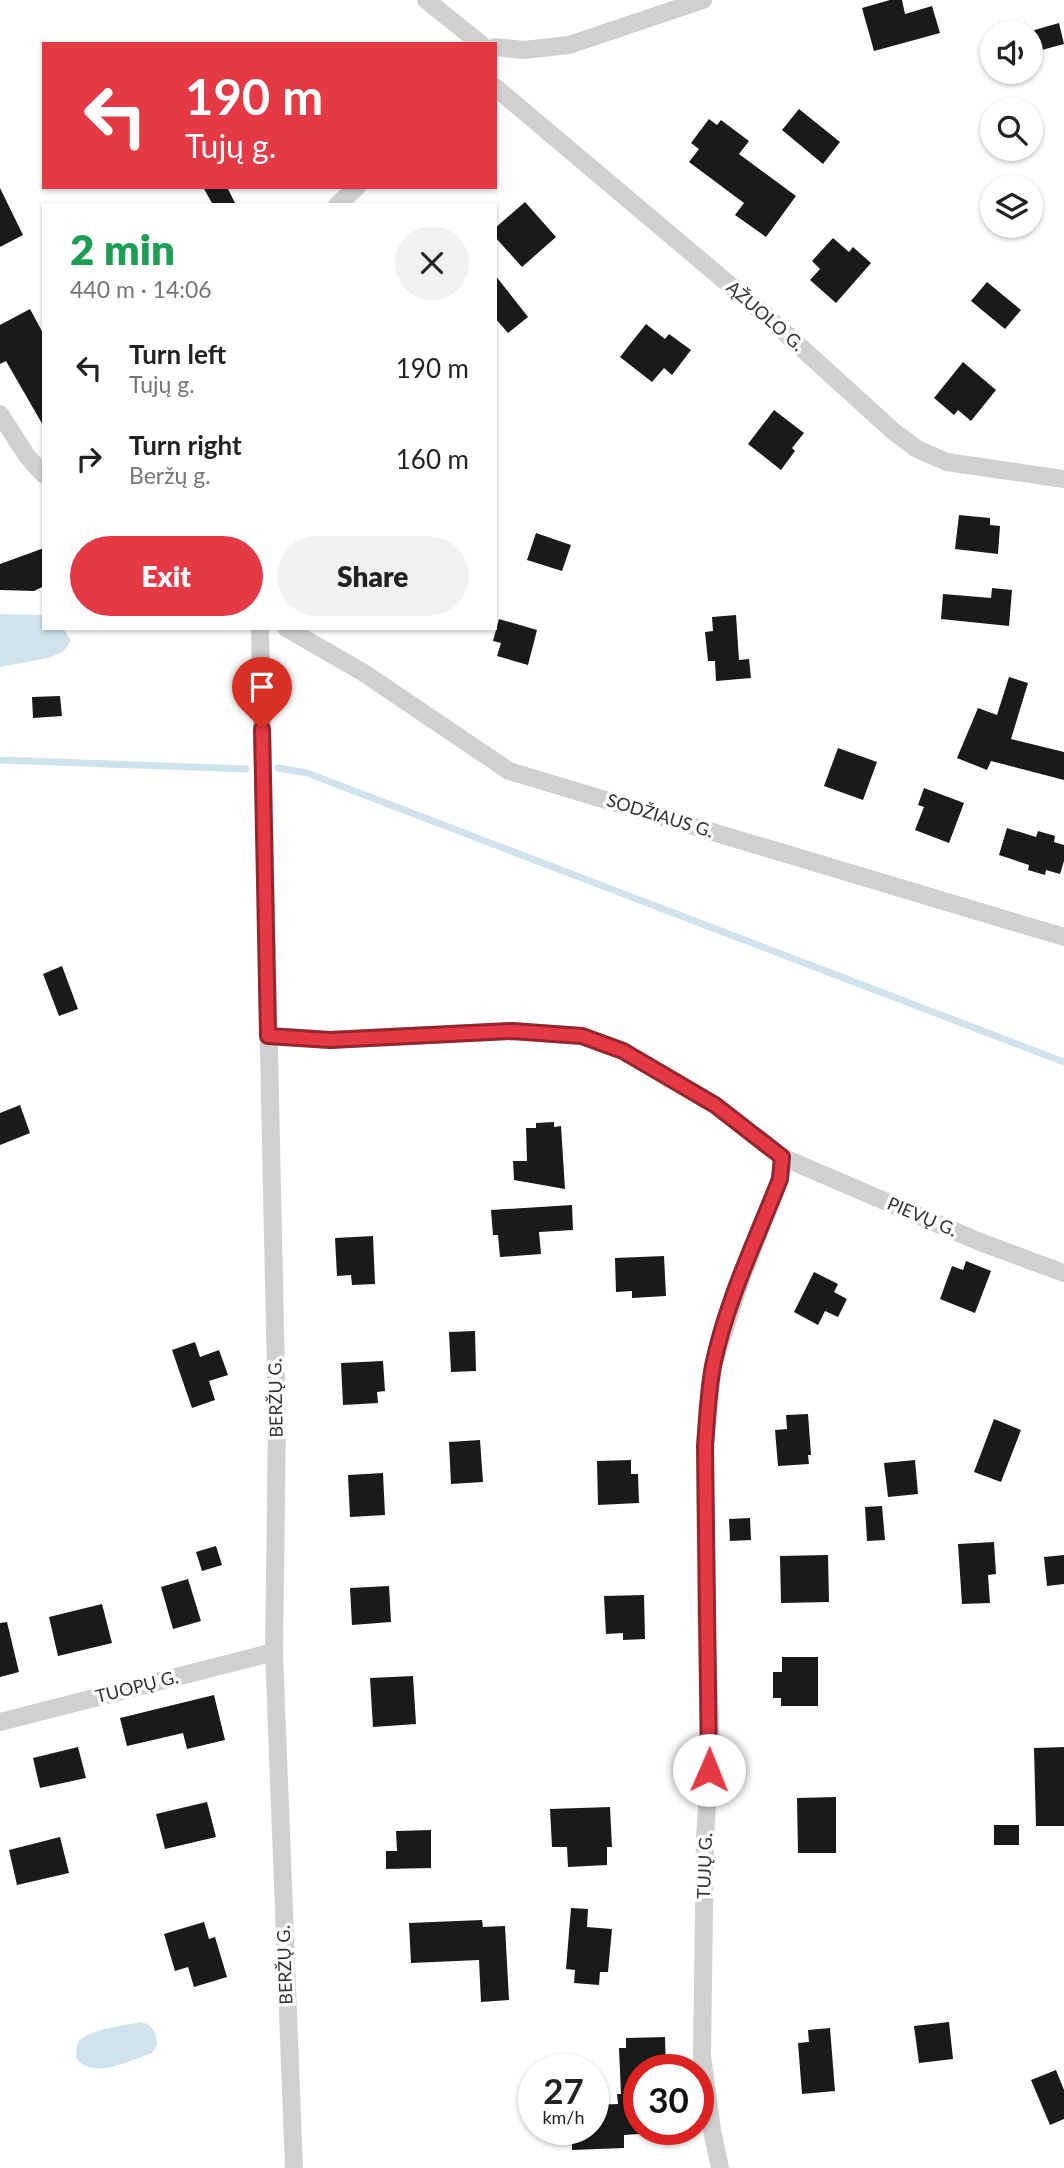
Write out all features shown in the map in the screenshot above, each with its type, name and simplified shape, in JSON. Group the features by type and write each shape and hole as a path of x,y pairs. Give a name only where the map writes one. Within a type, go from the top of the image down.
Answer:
{"street":[{"path":"426,0 478,42"},
{"path":"497,47 524,50 569,45 703,0"},
{"name":"ĄŽUOLO G.","path":"497,89 763,313 893,431 917,449 947,462 1064,479"},
{"path":"339,203 355,189"},
{"path":"0,414 27,456 42,473"},
{"name":"BERŽŲ G.","path":"260,630 277,1423 274,1652 294,2168"},
{"name":"SODŽIAUS G.","path":"290,630 364,673 509,771 1064,937"},
{"path":"268,1036 330,1040 512,1031 582,1036 623,1051 715,1105 782,1157"},
{"name":"PIEVŲ G.","path":"782,1157 979,1242 1064,1273"},
{"name":"TUJŲ G.","path":"720,2168 702,2056 705,1837 711,1747 706,1620 705,1446 713,1365 742,1276 780,1179 782,1157"},
{"name":"TUOPŲ G.","path":"0,1723 274,1652"}],"water":[{"path":"0,614 42,615 42,630 64,630 71,641 63,652 48,658 0,667"},
{"path":"140,2022 151,2027 155,2033 157,2045 152,2053 123,2064 102,2068 83,2065 76,2058 78,2043 83,2037 107,2028"}],"building":[{"path":"890,0 902,0 905,14 932,6 940,33 874,51 862,8"},
{"path":"1059,23 1064,44 1043,50 1043,28"},
{"path":"799,109 840,142 823,164 782,130"},
{"path":"709,119 717,125 721,120 749,141 739,154 796,196 766,237 735,215 744,203 689,162 699,149 691,143"},
{"path":"0,188 23,235 0,247"},
{"path":"204,189 228,189 235,203 212,203"},
{"path":"525,202 556,237 522,267 497,239 497,226"},
{"path":"833,238 849,252 853,247 871,263 836,303 810,280 820,269 812,261"},
{"path":"497,278 528,317 508,333 497,320"},
{"path":"987,282 1021,310 1005,329 971,301"},
{"path":"30,309 42,331 42,424 6,361 0,364 0,325"},
{"path":"646,324 665,339 669,334 691,350 672,375 664,368 652,382 620,357"},
{"path":"963,362 996,390 971,421 958,410 954,415 934,398"},
{"path":"774,410 804,433 792,448 795,451 781,470 748,444"},
{"path":"959,515 990,518 990,525 1000,526 998,554 955,549"},
{"path":"536,533 571,545 562,571 527,560"},
{"path":"42,549 42,587 34,591 0,590 0,564"},
{"path":"992,588 1012,590 1009,626 941,619 943,594 991,598"},
{"path":"736,615 739,660 749,659 751,678 716,681 715,661 708,661 705,632 713,631 712,617"},
{"path":"499,619 537,630 528,665 497,656 501,643 493,641"},
{"path":"1009,677 1028,683 1011,739 1064,752 1064,780 991,761 987,770 957,758 978,708 997,715"},
{"path":"60,696 62,716 33,718 32,697"},
{"path":"838,748 877,762 863,800 824,786"},
{"path":"924,788 964,803 949,843 915,830 924,807 918,805"},
{"path":"1007,828 1036,837 1038,831 1055,836 1054,842 1064,845 1064,861 1060,874 1046,870 1045,875 1028,870 1029,865 999,855"},
{"path":"62,966 78,1009 59,1016 43,974"},
{"path":"20,1105 30,1133 0,1145 0,1113"},
{"path":"554,1122 554,1127 561,1126 565,1189 514,1180 513,1161 527,1161 526,1128 536,1128 536,1123"},
{"path":"572,1205 573,1230 539,1232 541,1254 500,1257 498,1235 493,1235 491,1210"},
{"path":"373,1236 375,1284 352,1285 351,1275 337,1276 335,1238"},
{"path":"664,1256 666,1296 632,1298 632,1291 616,1292 615,1258"},
{"path":"966,1261 991,1271 975,1313 940,1299 952,1266 963,1270"},
{"path":"814,1272 838,1284 834,1292 847,1299 838,1317 825,1311 818,1325 794,1312"},
{"path":"475,1331 476,1371 451,1372 449,1332"},
{"path":"195,1342 200,1357 219,1350 228,1375 209,1381 215,1400 192,1408 172,1350"},
{"path":"383,1361 385,1391 377,1392 378,1403 343,1405 341,1363"},
{"path":"808,1414 811,1455 808,1455 809,1464 778,1466 775,1430 787,1429 786,1415"},
{"path":"994,1419 1021,1430 1001,1482 974,1472"},
{"path":"480,1440 483,1482 451,1484 449,1442"},
{"path":"631,1460 631,1474 638,1474 639,1503 598,1505 597,1461"},
{"path":"915,1460 918,1494 888,1497 884,1463"},
{"path":"383,1473 385,1515 350,1517 348,1475"},
{"path":"882,1506 885,1540 867,1541 865,1507"},
{"path":"750,1518 751,1540 730,1541 729,1519"},
{"path":"994,1542 996,1574 988,1575 990,1603 962,1604 958,1544"},
{"path":"216,1546 222,1565 202,1571 196,1552"},
{"path":"828,1555 829,1602 781,1603 780,1556"},
{"path":"1064,1555 1064,1584 1047,1586 1044,1557"},
{"path":"188,1579 201,1621 173,1629 161,1587"},
{"path":"389,1586 391,1622 352,1625 350,1588"},
{"path":"644,1595 645,1639 623,1640 623,1633 606,1634 604,1596"},
{"path":"102,1604 112,1643 58,1656 49,1617"},
{"path":"7,1622 19,1672 0,1677 0,1623"},
{"path":"782,1657 818,1657 818,1706 781,1706 781,1698 773,1698 773,1672 782,1672"},
{"path":"413,1676 416,1724 373,1727 370,1678"},
{"path":"214,1695 225,1740 187,1749 183,1733 127,1746 120,1718"},
{"path":"78,1747 86,1778 40,1788 33,1758"},
{"path":"1064,1747 1064,1826 1036,1826 1034,1748"},
{"path":"836,1797 836,1853 798,1853 797,1798"},
{"path":"207,1802 216,1837 165,1849 156,1814"},
{"path":"610,1807 612,1847 607,1847 607,1865 568,1867 567,1847 552,1847 550,1809"},
{"path":"994,1825 1019,1825 1019,1845 994,1845"},
{"path":"431,1830 431,1868 386,1869 386,1851 397,1851 396,1831"},
{"path":"60,1837 69,1873 17,1885 9,1850"},
{"path":"571,1908 588,1909 587,1927 612,1929 608,1972 600,1972 599,1985 574,1983 575,1970 566,1969"},
{"path":"482,1920 483,1927 505,1926 509,2000 481,2002 479,1960 411,1963 409,1923"},
{"path":"204,1922 209,1939 215,1937 227,1977 194,1987 188,1967 175,1971 164,1934"},
{"path":"949,2022 953,2059 919,2063 914,2026"},
{"path":"830,2028 835,2091 802,2094 798,2043 809,2042 808,2030"},
{"path":"665,2037 666,2054 623,2054 624,2148 572,2150 572,2145 609,2145 609,2104 618,2104 617,2094 621,2094 619,2048 626,2048 626,2038"},
{"path":"1056,2070 1064,2090 1064,2119 1050,2125 1031,2080"}],"waterway":[{"path":"0,760 246,769"},
{"path":"278,768 307,773 1064,1062"}],"route":[{"path":"262,729 268,1036 330,1040 512,1031 582,1036 623,1051 715,1105 782,1157 780,1179 742,1276 713,1365 708,1406 705,1446 706,1620 711,1747 709,1770"}]}
